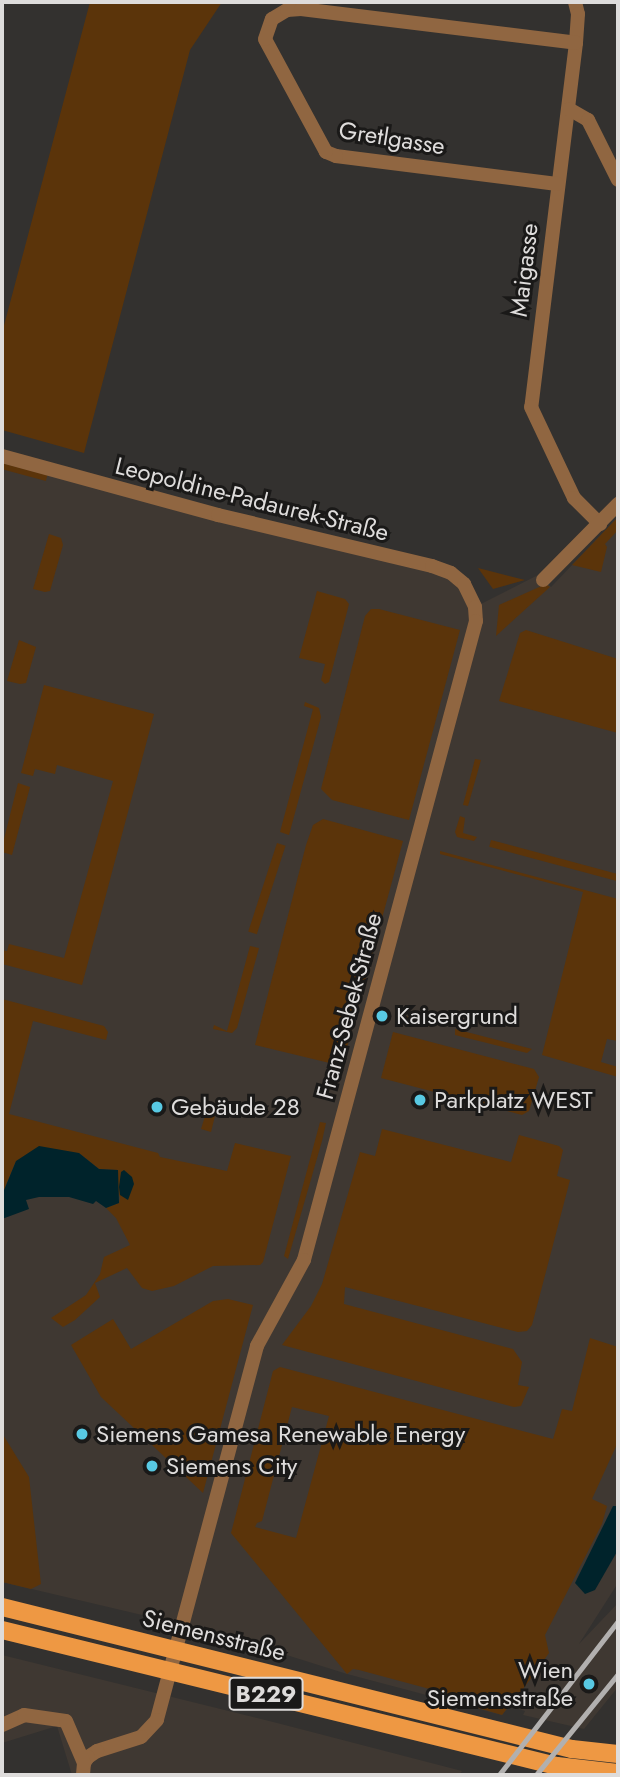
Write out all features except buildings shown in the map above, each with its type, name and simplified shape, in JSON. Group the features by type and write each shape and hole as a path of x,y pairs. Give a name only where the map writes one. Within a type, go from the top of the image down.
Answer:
{"main road":[{"name":"Siemensstraße","path":"2,1607 572,1749 618,1754"},
{"name":"Siemensstraße","path":"2,1630 556,1766 618,1773"}],"street":[{"name":"Maigasse","path":"575,2 578,14 569,109 557,184 531,407 575,498 600,524"},
{"name":"Gretlgasse","path":"557,184 336,156 326,152 269,51 265,39 272,19 287,10 301,9 576,43"},
{"path":"569,109 588,120 618,180"},
{"name":"Leopoldine-Padaurek-Straße","path":"2,456 218,515 432,566 451,573 464,584 475,607"},
{"path":"543,580 618,504"},
{"name":"Franz-Sebek-Straße","path":"83,1769 97,1751 128,1742 149,1730 157,1720 257,1346 304,1260 475,632 475,607"},
{"path":"2,1725 24,1714 66,1721 83,1769"}],"shaded area":[{"path":"90,2 222,2 190,50 84,453 2,430 2,333"},
{"path":"2,456 451,573 475,607 538,575 551,587 618,517 618,1583 579,1644 618,1603 618,1687 584,1729 523,1715 525,1711 509,1706 502,1715 347,1674 210,1631 2,1582"},
{"path":"2,463 47,475 46,481 2,469"},
{"path":"618,517 618,530 605,544 607,547 601,572 572,565"},
{"path":"49,534 61,538 63,545 50,591 45,592 33,589"},
{"path":"478,568 486,570 525,580 493,589"},
{"path":"546,584 550,587 496,636 499,605"},
{"path":"317,591 345,599 349,604 329,682 325,684 321,680 325,664 299,658"},
{"path":"371,609 460,630 409,820 332,800 321,789 365,616"},
{"path":"526,630 618,659 618,733 499,701 520,633"},
{"path":"19,640 36,647 26,683 20,684 7,681"},
{"path":"44,685 154,714 82,985 2,964 2,950 7,951 9,944 64,958 113,781 57,765 55,774 35,769 33,776 21,773"},
{"path":"305,702 319,708 321,717 289,835 280,832 313,709 304,706"},
{"path":"475,759 481,760 468,806 463,805"},
{"path":"18,783 30,787 12,855 2,852 2,847"},
{"path":"460,816 465,818 463,833 477,837 474,841 457,837 455,832"},
{"path":"323,819 403,841 342,1066 255,1045 306,845 313,825"},
{"path":"491,840 618,874 617,881 489,847"},
{"path":"277,843 286,846 257,934 248,931"},
{"path":"440,851 618,899 618,1041 607,1039 601,1062 618,1067 618,1077 542,1055 583,892 440,854"},
{"path":"250,946 259,948 237,1028 232,1033 213,1029 214,1025 227,1031"},
{"path":"2,999 104,1026 108,1032 106,1040 33,1021 9,1114 158,1153 160,1157 227,1171 235,1143 291,1156 260,1265 213,1266 174,1286 152,1291 142,1288 127,1268 95,1283 100,1297 75,1320 63,1327 51,1318 86,1295 100,1274 104,1257 130,1245 116,1218 106,1208 119,1203 118,1170 99,1169 79,1153 16,1161 2,1195"},
{"path":"398,1014 434,1024 433,1027 396,1019"},
{"path":"455,1029 532,1049 527,1053 455,1035"},
{"path":"393,1032 534,1069 539,1077 529,1111 522,1115 381,1078"},
{"path":"207,1110 216,1112 211,1132 201,1129"},
{"path":"320,1122 326,1123 322,1141 288,1259 284,1256"},
{"path":"382,1129 511,1162 519,1135 559,1146 563,1150 557,1176 570,1180 532,1325 527,1331 518,1332 345,1287 344,1304 513,1349 522,1362 518,1385 529,1387 521,1406 514,1407 282,1345 311,1306 322,1284 360,1152 375,1156"},
{"path":"228,1299 253,1305 203,1493 101,1397 71,1345 113,1319 131,1349 213,1301"},
{"path":"590,1338 618,1347 618,1442 592,1499 607,1506 602,1524 545,1635 549,1653 502,1715 478,1708 478,1702 359,1670 353,1669 347,1674 231,1533 273,1371 280,1367 553,1439 562,1409 572,1411","holes":["292,1407 329,1416 296,1538 255,1527 262,1521"]},
{"path":"2,1433 29,1477 41,1584 31,1589 2,1582"},
{"path":"2,1655 462,1771 459,1775 72,1775 57,1726 2,1743"}],"water":[{"path":"39,1146 79,1153 99,1169 118,1170 119,1203 106,1208 96,1201 93,1204 69,1197 39,1197 26,1200 29,1209 2,1219 2,1195 16,1161"},
{"path":"124,1170 132,1177 134,1184 128,1200 120,1195 121,1172"},
{"path":"613,1506 618,1506 618,1550 595,1590 585,1594 575,1583"}],"railway":[{"path":"499,1775 618,1621"},
{"path":"536,1775 618,1674"}],"place":[{"name":"Kaisergrund","path":"382,1016"},
{"name":"Parkplatz WEST","path":"420,1100"},
{"name":"Gebäude 28","path":"157,1107"},
{"name":"Siemens Gamesa Renewable Energy","path":"82,1434"},
{"name":"Siemens City","path":"152,1466"},
{"name":"Wien Siemensstraße","path":"589,1684"}]}
